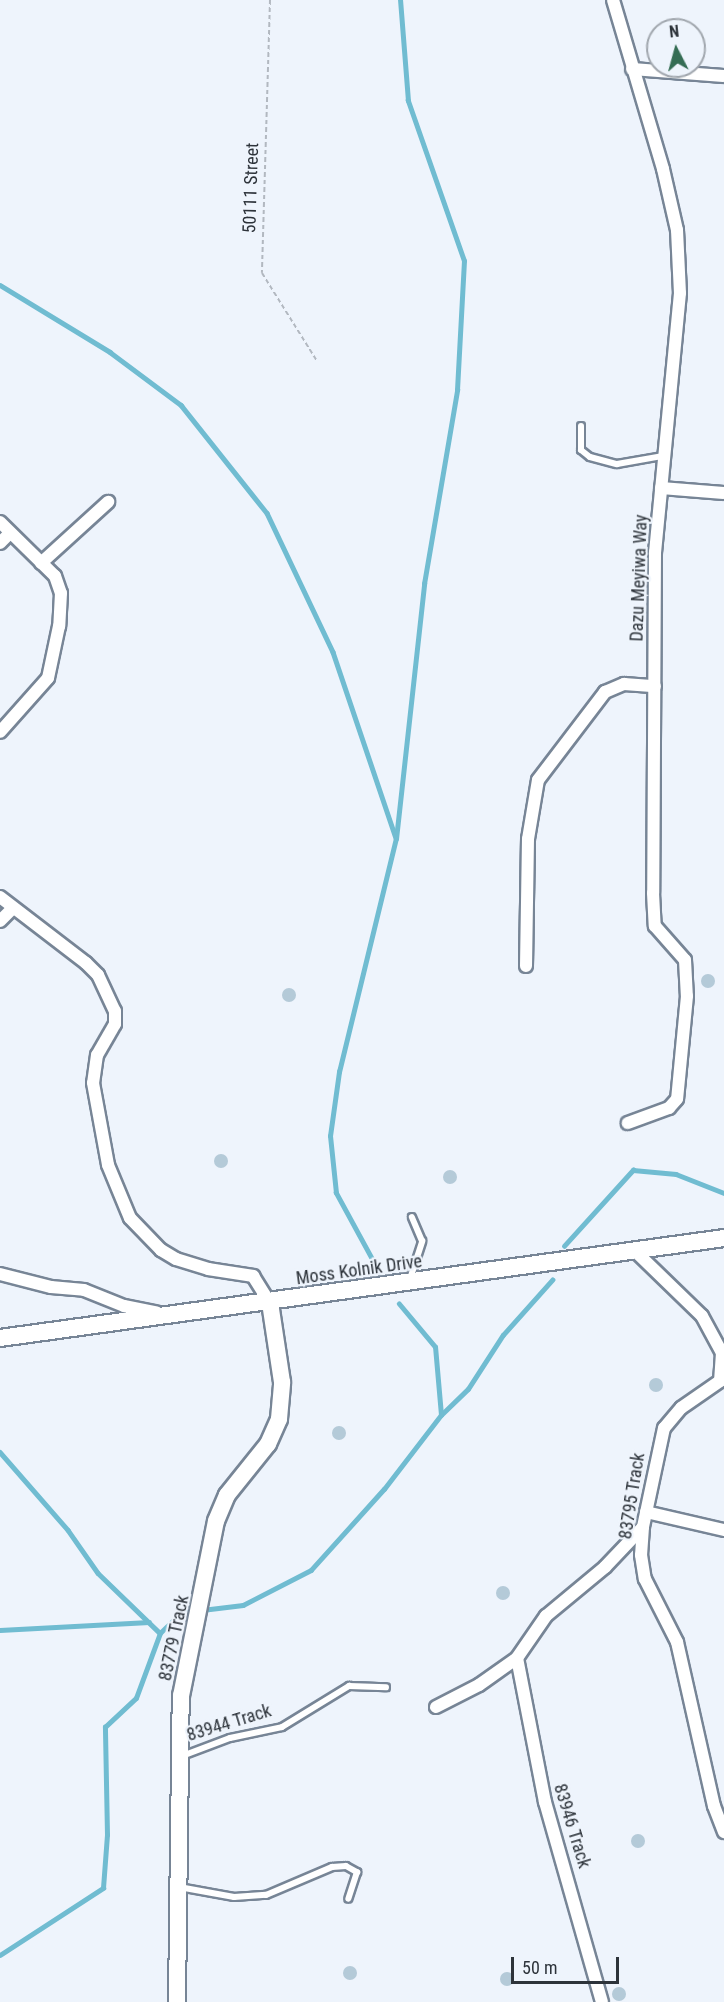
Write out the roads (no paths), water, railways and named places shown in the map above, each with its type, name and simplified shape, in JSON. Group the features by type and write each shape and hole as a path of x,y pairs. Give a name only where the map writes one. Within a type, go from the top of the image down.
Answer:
{"main road":[{"name":"Moss Kolnik Drive","path":"0,1338 270,1303 724,1238"},
{"name":"83779 Track","path":"177,2002 178,1758 181,1696 196,1632 211,1538 221,1508 268,1444 279,1419 282,1382 270,1303"}],"street":[{"name":"Dazu Meyiwa Way","path":"613,0 663,169 677,230 680,293 655,552 655,926 682,954 688,988 677,1099 669,1108 628,1123"},
{"path":"632,69 724,76"},
{"path":"661,488 724,493"},
{"path":"42,563 108,502"},
{"path":"0,522 55,576 61,593 53,659 38,693 0,732"},
{"path":"0,543 10,533"},
{"path":"526,966 528,839 538,780 605,692 624,684 655,686"},
{"path":"0,897 86,963 98,975 115,1011 115,1024 97,1055 93,1083 108,1165 130,1218 161,1250 176,1259 208,1269 253,1276 270,1303"},
{"path":"0,921 13,908"},
{"name":"83795 Track","path":"635,1251 710,1326 722,1353 723,1373 713,1388 681,1408 664,1428 643,1527 641,1556 645,1579 677,1642 714,1806 724,1832"},
{"path":"0,1274 51,1287 84,1290 141,1310 181,1315"},
{"path":"646,1512 724,1530"},
{"path":"436,1707 479,1685 517,1658 546,1616 605,1567 643,1527"},
{"name":"83946 Track","path":"517,1658 545,1802 602,2002"}],"lane":[{"path":"581,426 581,450 591,457 617,464 664,456"},
{"path":"409,1282 422,1241 412,1217"},
{"name":"83944 Track","path":"178,1758 230,1738 282,1727 349,1686 386,1687"},
{"path":"179,1887 234,1898 266,1895 332,1867 346,1866 357,1872 348,1899"}],"waterway":[{"path":"379,1272 336,1193 330,1136 339,1072 396,839 424,584 457,390 464,261 408,101 400,0"},
{"path":"0,285 110,352 181,405 267,513 333,652 396,838"},
{"path":"564,1246 633,1170 676,1174 724,1193"},
{"path":"441,1415 468,1389 503,1335 552,1280"},
{"path":"202,1610 243,1605 311,1570 384,1489 441,1415 435,1347 399,1304"},
{"path":"0,1452 68,1530 98,1573 160,1633"},
{"path":"0,1955 103,1888 107,1835 105,1727 136,1698 160,1633 185,1609 194,1609"},
{"path":"0,1630 149,1622"}]}
